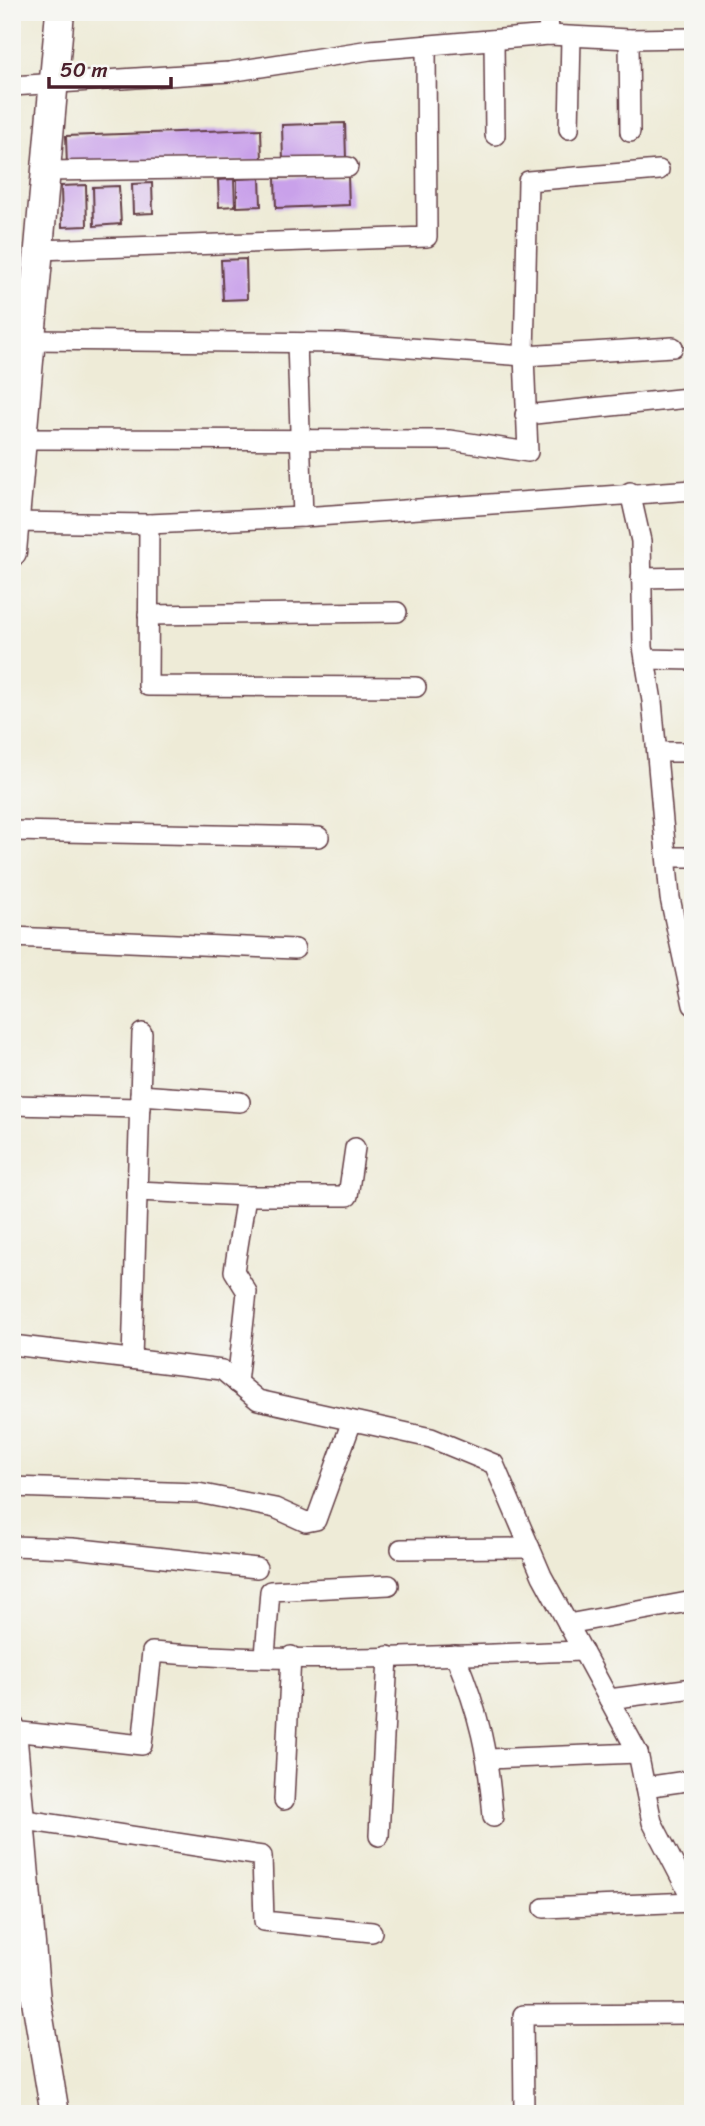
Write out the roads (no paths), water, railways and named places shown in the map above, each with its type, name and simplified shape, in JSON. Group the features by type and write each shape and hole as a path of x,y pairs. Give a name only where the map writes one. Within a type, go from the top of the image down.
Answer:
{"main road":[{"path":"12,552 22,439 19,399 30,340 60,12"},
{"path":"12,1730 16,1818 36,2000 55,2114"}],"street":[{"path":"548,12 549,35"},
{"path":"12,86 229,72 370,50 549,35 629,40 693,38"},
{"path":"569,129 571,37"},
{"path":"494,40 495,135"},
{"path":"629,40 630,131"},
{"path":"38,250 427,237 426,45"},
{"path":"45,171 348,167"},
{"path":"22,439 450,440 528,452 524,415 524,356 528,181 659,170"},
{"path":"30,340 297,342 524,356 673,347"},
{"path":"297,342 303,517"},
{"path":"524,415 688,398"},
{"path":"13,522 149,524 303,517 631,492 693,490"},
{"path":"631,492 641,541 645,659 667,857 683,915 693,1005"},
{"path":"149,524 148,686 416,687"},
{"path":"642,578 693,577"},
{"path":"148,615 397,612"},
{"path":"645,659 693,660"},
{"path":"657,752 693,752"},
{"path":"12,831 318,837"},
{"path":"667,857 693,857"},
{"path":"12,937 295,949"},
{"path":"132,1359 142,1033"},
{"path":"12,1105 140,1101 240,1102"},
{"path":"137,1191 246,1196 348,1196 355,1149"},
{"path":"237,1383 247,1292 234,1271 246,1196"},
{"path":"12,1345 222,1370 258,1400 431,1438 494,1464 530,1548 638,1753 652,1822 693,1902 544,1908"},
{"path":"12,1487 198,1493 275,1508 306,1522 316,1520 352,1421"},
{"path":"12,1546 72,1548 257,1568"},
{"path":"401,1549 530,1548"},
{"path":"265,1656 270,1591 388,1585"},
{"path":"568,1624 693,1601"},
{"path":"12,1730 142,1745 152,1652 199,1656 388,1656 583,1651"},
{"path":"455,1655 476,1705 489,1759 493,1817"},
{"path":"284,1800 291,1656"},
{"path":"379,1836 388,1656"},
{"path":"609,1699 693,1688"},
{"path":"489,1759 638,1753"},
{"path":"645,1787 693,1780"},
{"path":"16,1818 262,1856 264,1921 372,1932"},
{"path":"524,2114 523,2015 693,2014"}]}
